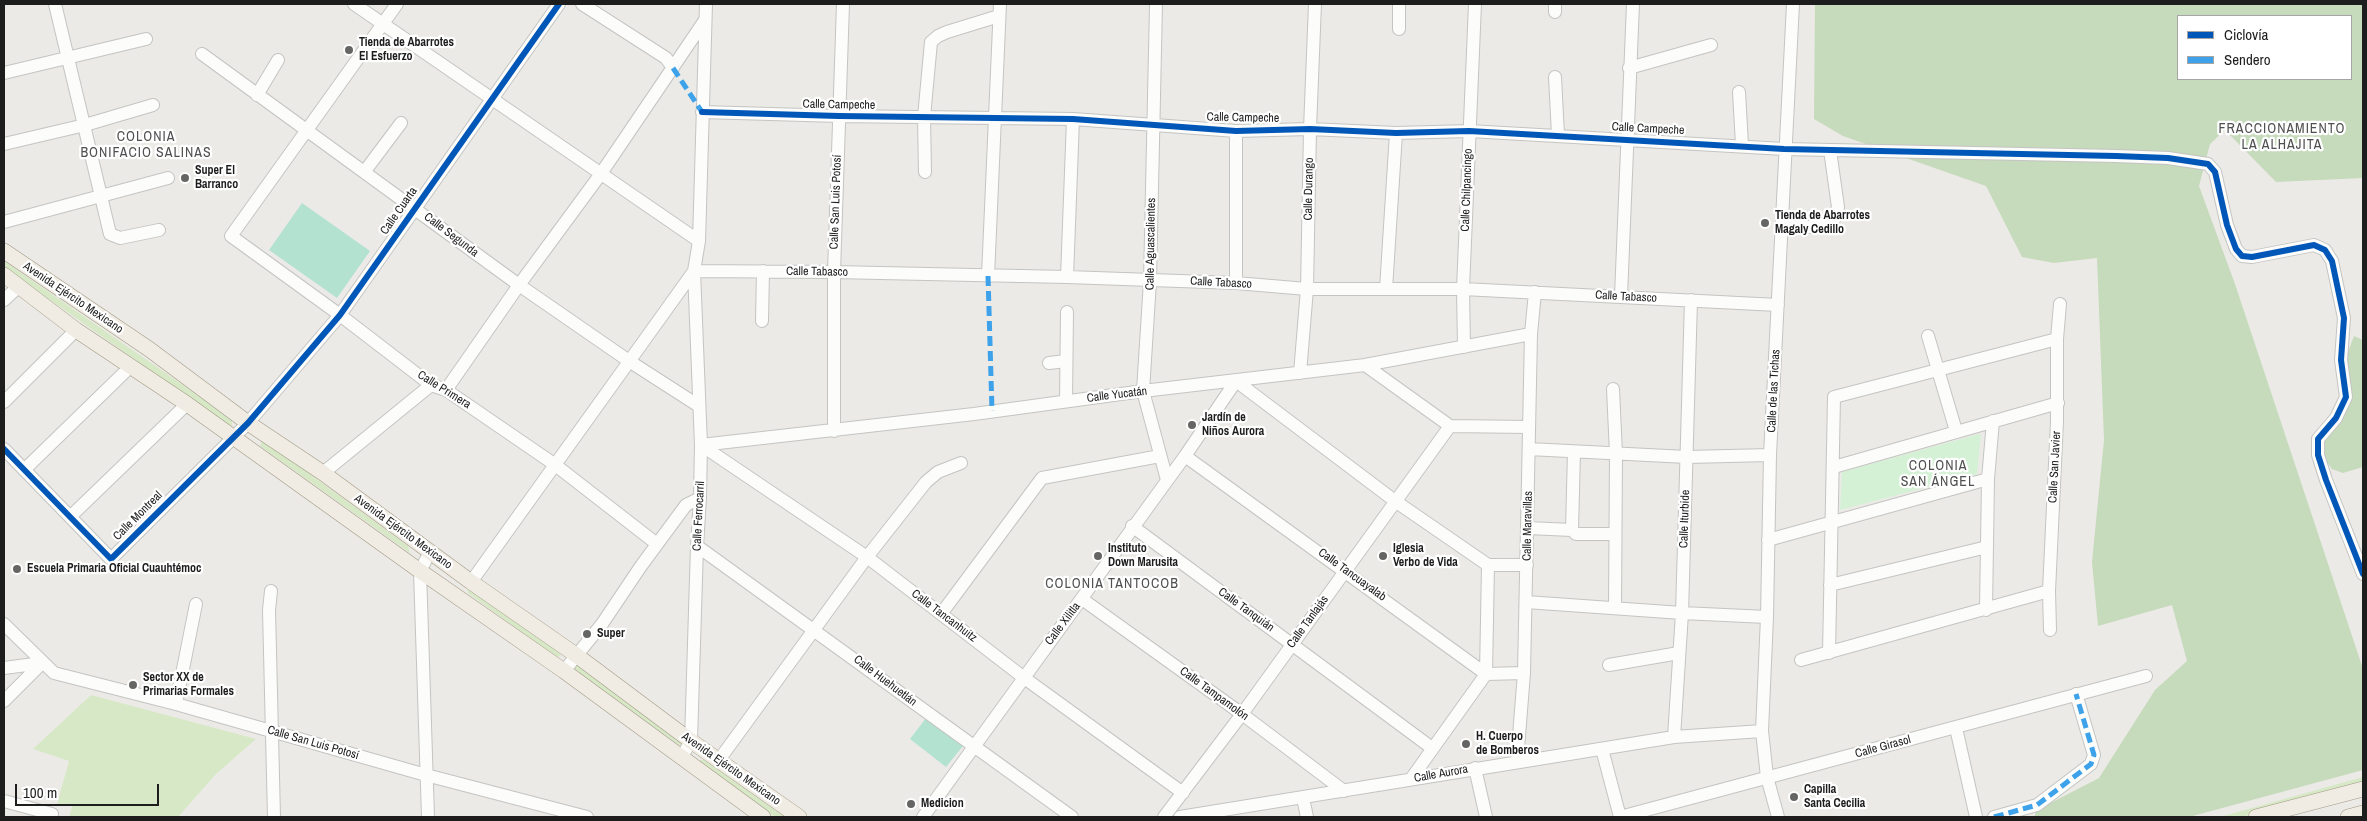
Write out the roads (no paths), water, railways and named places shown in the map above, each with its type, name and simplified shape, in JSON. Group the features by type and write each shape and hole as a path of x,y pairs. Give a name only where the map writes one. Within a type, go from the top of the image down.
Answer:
{"main road":[{"name":"Avenida Ejército Mexicano","path":"4,251 148,349 248,423 323,472 471,582 799,817"},
{"name":"Avenida Ejército Mexicano","path":"4,275 76,330 187,404 420,572 564,671 680,758 763,817"},
{"path":"2256,817 2363,789"},
{"path":"2348,817 2363,813"}],"street":[{"path":"55,4 110,234 114,237 128,238 158,230"},
{"path":"354,4 600,175 699,241"},
{"path":"307,132 397,4"},
{"name":"Calle Cuarta","path":"248,423 340,314 559,4"},
{"path":"582,4 666,58 673,68"},
{"path":"471,582 694,271 699,241 706,4"},
{"name":"Calle San Luis Potosí","path":"834,431 834,272 843,4"},
{"name":"Calle Aguascalientes","path":"1156,4 1150,281 1143,391 1167,480"},
{"name":"Calle Durango","path":"1300,373 1307,289 1315,4"},
{"path":"1399,4 1400,29"},
{"name":"Calle Chilpancingo","path":"1464,347 1463,289 1475,4"},
{"path":"1621,296 1633,4"},
{"name":"Calle de las Tichas","path":"1778,817 1768,778 1762,731 1767,617 1770,455 1784,149 1793,4"},
{"path":"925,172 924,117 931,42 938,36 999,10 988,276"},
{"path":"446,390 519,285 600,175 705,20"},
{"path":"4,73 146,40"},
{"path":"1629,68 1711,45"},
{"name":"Calle Segunda","path":"202,54 519,285 629,361 699,406"},
{"path":"257,95 278,60"},
{"path":"1555,77 1558,135"},
{"path":"1739,92 1742,145"},
{"path":"4,144 85,125 153,106"},
{"name":"Calle Campeche","path":"702,112 1073,119 1153,123 1236,131 1310,129 1396,133 1469,131 1742,145 1784,149 2168,158 2208,164 2215,172 2228,225 2236,249 2242,256 2252,257 2314,245 2325,250 2332,261 2344,318 2341,360 2346,397 2336,418 2318,439 2318,455 2363,574"},
{"path":"1067,277 1073,119"},
{"path":"365,171 401,123"},
{"path":"1236,131 1236,283"},
{"name":"Calle Primera","path":"307,132 231,236 340,314 431,385 446,390 554,464 657,544"},
{"path":"1386,289 1396,133"},
{"path":"1781,227 1814,227 1835,218 1838,207 1830,150"},
{"path":"4,222 168,178"},
{"name":"Calle Tabasco","path":"694,271 1067,277 1236,283 1307,289 1463,289 1778,305"},
{"name":"Calle Ferrocarril","path":"691,741 702,445 694,271"},
{"path":"762,321 763,271"},
{"path":"4,300 18,287"},
{"name":"Calle Maravillas","path":"1517,761 1524,673 1531,334 1535,292"},
{"name":"Calle Iturbide","path":"1674,737 1682,613 1690,300"},
{"name":"Calle San Javier","path":"2050,630 2049,592 2058,403 2057,339 2060,304"},
{"path":"1066,401 1068,312"},
{"path":"4,402 76,330"},
{"name":"Calle Yucatán","path":"702,445 834,431 1143,391 1365,366 1531,334"},
{"path":"1928,336 1956,431"},
{"path":"1829,653 1834,397 2057,339"},
{"path":"1049,363 1066,361"},
{"path":"1365,366 1450,426 1529,426"},
{"path":"24,470 130,367"},
{"path":"1236,381 1395,501 1488,565 1527,565"},
{"name":"Calle Xilitla","path":"923,817 1082,599 1132,526 1185,456 1236,381"},
{"path":"323,472 431,385"},
{"path":"1613,389 1616,454 1615,607"},
{"path":"1834,467 2058,403"},
{"path":"71,516 187,404"},
{"path":"1986,610 1988,479 1993,421"},
{"name":"Calle Montreal","path":"4,449 111,559 248,423"},
{"name":"Calle Tanlajás","path":"1164,817 1242,714 1450,426"},
{"name":"Calle Tancanhuitz","path":"702,445 867,557 1182,794"},
{"path":"1529,449 1687,457 1770,455"},
{"path":"1572,530 1574,452"},
{"path":"941,614 1042,478 1160,456"},
{"name":"Calle Tancuayalab","path":"1185,456 1346,570 1486,674"},
{"path":"720,760 867,557 926,482 938,472 961,463"},
{"path":"1768,540 1988,479"},
{"path":"564,671 602,624 686,505 700,498"},
{"name":"Calle Tanquián","path":"1132,526 1432,748"},
{"path":"1528,528 1572,530 1576,534 1615,534"},
{"name":"Calle Huehuetlán","path":"697,546 1072,817"},
{"path":"1830,585 1987,548"},
{"path":"428,817 420,572 430,552"},
{"path":"1411,779 1486,674 1488,565"},
{"path":"271,591 269,610 274,817"},
{"path":"1801,660 2049,592"},
{"name":"Calle Tampamolón","path":"1082,599 1242,714 1344,791"},
{"path":"1526,602 1767,617"},
{"path":"176,704 196,604"},
{"name":"Calle San Luis Potosí","path":"4,624 54,673 271,730 563,814 587,817"},
{"path":"1610,665 1679,654"},
{"path":"4,668 42,663"},
{"path":"4,701 42,663"},
{"path":"1486,674 1524,673"},
{"name":"Calle Girasol","path":"1620,817 2146,676"},
{"path":"1994,817 2037,805 2090,764 2094,755 2076,694"},
{"path":"1956,728 1976,817"},
{"name":"Calle Aurora","path":"1180,817 1674,737 1762,731"},
{"path":"680,758 691,741"},
{"path":"1602,749 1620,817"},
{"path":"1475,768 1486,817"},
{"path":"1303,798 1307,817"},
{"path":"4,801 52,814"}],"place":[{"name":"Tienda de Abarrotes El Esfuerzo","path":"349,50"},
{"name":"Super El Barranco","path":"185,178"},
{"name":"Tienda de Abarrotes Magaly Cedillo","path":"1765,223"},
{"name":"Jardín de Niños Aurora","path":"1192,425"},
{"name":"Instituto Down Marusita","path":"1098,556"},
{"name":"Iglesia Verbo de Vida","path":"1383,556"},
{"name":"Escuela Primaria Oficial Cuauhtémoc","path":"17,569"},
{"name":"Super","path":"587,634"},
{"name":"Sector XX de Primarias Formales","path":"133,685"},
{"name":"H. Cuerpo de Bomberos","path":"1466,744"},
{"name":"Capilla Santa Cecilia","path":"1794,797"},
{"name":"Medicion","path":"911,804"}],"district":[{"name":"FRACCIONAMIENTO LA ALHAJITA","path":"2282,138"},
{"name":"COLONIA BONIFACIO SALINAS","path":"146,146"},
{"name":"COLONIA SAN ÁNGEL","path":"1938,474"},
{"name":"COLONIA TANTOCOB","path":"1112,584"}]}
